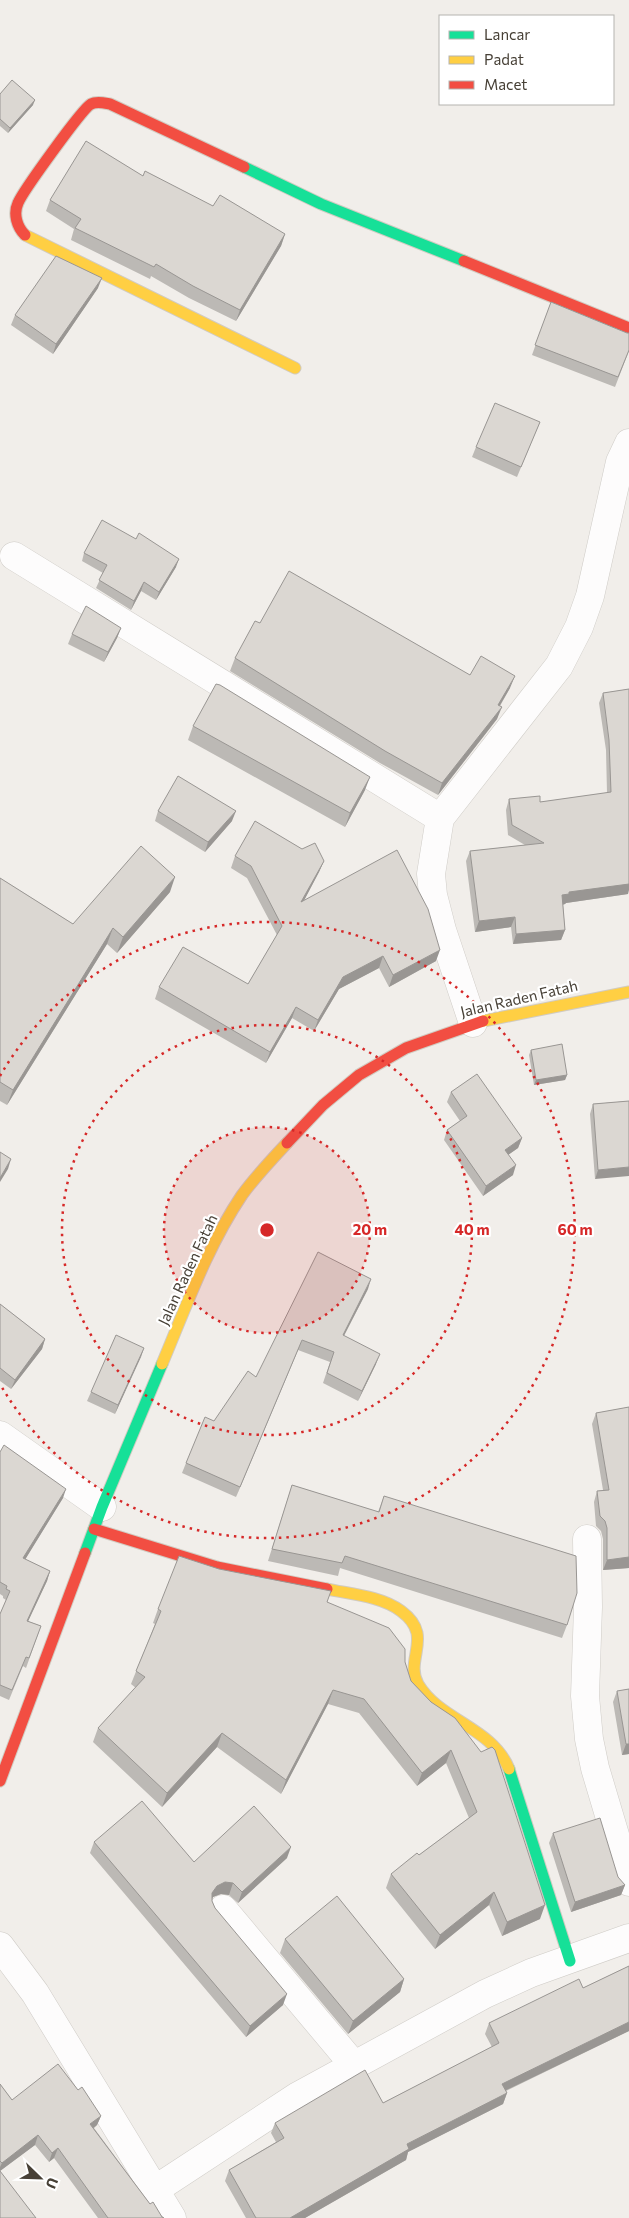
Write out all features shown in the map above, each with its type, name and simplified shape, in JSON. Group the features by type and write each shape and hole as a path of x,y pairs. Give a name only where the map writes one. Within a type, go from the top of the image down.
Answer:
{"main road":[{"path":"295,368 24,234 17,226 15,216 18,202 70,128 91,104 101,102 110,104 321,204 629,328"},
{"name":"Jalan Raden Fatah","path":"0,1781 98,1518 203,1267 222,1229 243,1194 281,1149 323,1105 359,1075 406,1048 473,1023 616,993 629,992"},
{"path":"98,1518 218,1567 374,1599 400,1610 415,1625 418,1635 415,1672 418,1684 435,1702 490,1741 503,1755 509,1768 570,1961"}],"street":[{"path":"473,1023 442,930 433,895 431,874 440,818 558,666 579,626 590,596 620,462 629,443"},
{"path":"14,556 440,818"},
{"path":"0,1435 98,1518"},
{"path":"587,1539 588,1607 585,1696 589,1739 595,1768 629,1882"},
{"path":"223,1909 353,2064"},
{"path":"156,2189 298,2096 353,2064 485,1994 532,1973 570,1961 629,1938"},
{"path":"0,1946 35,1993 172,2218"}],"building":[{"path":"12,80 35,100 10,128 0,119 0,94"},
{"path":"86,141 143,176 145,171 213,206 220,195 285,234 240,310 193,286 156,264 154,267 75,228 81,219 50,200"},
{"path":"56,256 102,278 56,344 15,315"},
{"path":"551,302 629,333 629,350 618,377 535,345"},
{"path":"495,403 540,422 521,467 476,447"},
{"path":"102,520 136,539 139,533 179,559 159,592 144,582 134,601 99,580 107,565 84,553"},
{"path":"289,571 470,675 481,656 515,676 498,705 502,707 442,783 385,751 235,658 255,621 260,623"},
{"path":"86,606 121,628 108,652 72,634"},
{"path":"216,684 370,777 350,813 193,726"},
{"path":"629,689 629,884 569,892 569,894 562,895 565,930 516,934 515,917 479,921 470,851 544,843 512,825 509,799 540,796 540,802 611,792 609,740 603,693"},
{"path":"178,776 236,811 208,842 158,811"},
{"path":"255,821 302,849 315,843 324,861 301,902 397,850 428,909 440,950 393,975 383,956 343,977 318,1020 296,1007 270,1052 159,987 183,947 248,984 282,926 251,866 235,856"},
{"path":"141,846 175,877 123,937 113,928 13,1090 0,1082 0,878 73,924"},
{"path":"562,1044 567,1075 536,1080 531,1050"},
{"path":"477,1074 522,1138 505,1150 516,1165 486,1186 447,1130 467,1116 451,1092"},
{"path":"629,1101 629,1167 598,1170 593,1104"},
{"path":"0,1152 11,1159 0,1178"},
{"path":"318,1252 371,1279 343,1335 380,1354 362,1391 327,1373 334,1352 302,1340 240,1487 186,1463 205,1417 214,1421 248,1371 256,1377"},
{"path":"0,1304 45,1339 15,1380 0,1368"},
{"path":"116,1335 144,1348 118,1405 91,1392"},
{"path":"629,1407 629,1557 607,1560 607,1528 605,1521 600,1516 597,1491 609,1490 596,1413"},
{"path":"4,1445 66,1489 23,1558 50,1571 27,1621 41,1626 29,1658 26,1657 12,1690 0,1685 0,1614 10,1591 6,1589 7,1586 0,1582 0,1452"},
{"path":"292,1485 379,1512 384,1496 576,1556 577,1593 567,1625 345,1556 342,1563 272,1549"},
{"path":"179,1556 219,1569 331,1591 327,1602 389,1628 405,1649 405,1662 411,1681 431,1702 455,1718 481,1752 492,1747 495,1750 545,1905 507,1922 494,1892 440,1935 391,1874 417,1853 419,1855 477,1812 451,1750 422,1773 364,1699 333,1690 286,1780 222,1733 167,1793 98,1728 145,1677 136,1671 161,1611 158,1609"},
{"path":"629,1689 629,1744 626,1744 617,1691"},
{"path":"142,1801 194,1862 254,1806 291,1847 242,1892 233,1883 225,1882 217,1886 212,1893 212,1901 215,1908 287,1994 250,2026 94,1842"},
{"path":"600,1818 618,1877 625,1885 575,1902 553,1833"},
{"path":"337,1896 404,1979 353,2021 285,1939"},
{"path":"629,1966 629,2022 502,2084 507,2093 407,2144 409,2149 290,2218 256,2218 229,2170 284,2138 275,2123 365,2070 383,2103 499,2043 489,2023 579,1979 583,1988"},
{"path":"58,2064 78,2090 82,2087 101,2116 90,2124 150,2204 153,2202 164,2218 108,2218 58,2148 52,2153 38,2135 2,2163 0,2161 0,2084 12,2100"},
{"path":"0,2171 36,2218 0,2218"}],"traffic: fast":[{"path":"244,167 321,204 464,261"},
{"path":"85,1553 102,1507 162,1364"},
{"path":"509,1769 570,1961"}],"traffic: slow":[{"path":"25,235 295,368"},
{"path":"483,1021 629,992"},
{"path":"162,1364 198,1278 229,1215 252,1182 287,1143"},
{"path":"327,1589 365,1596 384,1602 401,1611 411,1620 418,1638 414,1666 418,1684 439,1707 491,1743 509,1769"}],"traffic: jam":[{"path":"25,235 17,220 18,203 65,134 85,109 93,103 110,104 244,167"},
{"path":"464,261 629,328"},
{"path":"287,1143 323,1105 359,1075 406,1048 483,1021"},
{"path":"94,1529 217,1567 327,1589"},
{"path":"0,1781 85,1553"}]}
